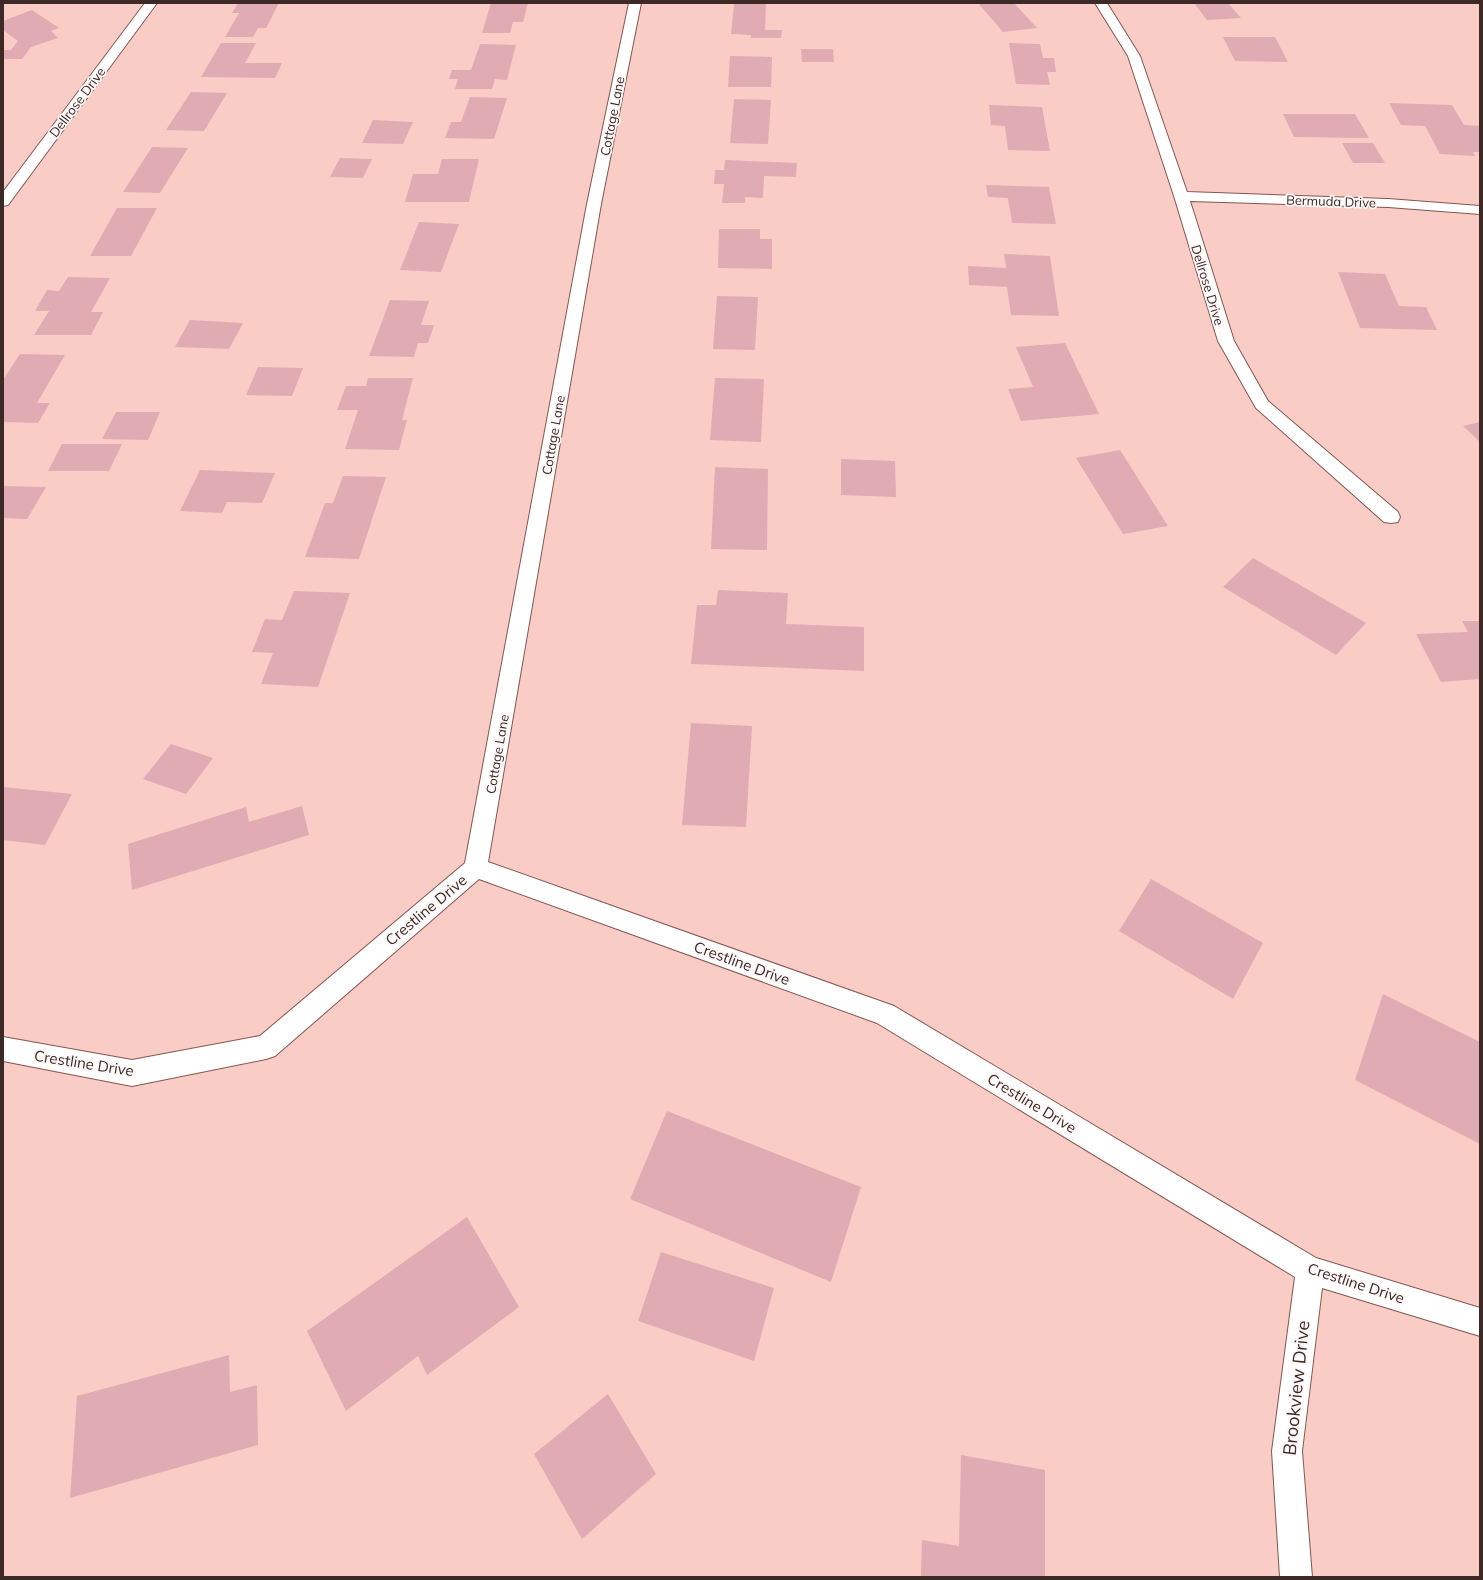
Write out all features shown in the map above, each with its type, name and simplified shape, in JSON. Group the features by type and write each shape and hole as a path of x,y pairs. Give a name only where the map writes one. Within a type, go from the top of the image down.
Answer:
{"street":[{"name":"Dellrose Drive","path":"3,202 151,3"},
{"name":"Cottage Lane","path":"476,868 594,204 635,3"},
{"name":"Dellrose Drive","path":"1101,3 1134,56 1181,196 1226,341 1262,404 1391,517"},
{"name":"Bermuda Drive","path":"1181,196 1388,203 1480,210"},
{"name":"Crestline Drive","path":"3,1049 132,1073 266,1047 476,868 886,1014 1310,1270 1480,1322"},
{"name":"Brookview Drive","path":"1296,1577 1287,1451 1310,1270"}],"building":[{"path":"238,3 279,3 266,28 258,28 253,37 225,37 239,13 232,13"},
{"path":"491,3 528,3 523,22 513,22 510,33 482,33"},
{"path":"978,3 1014,3 1037,28 1003,32"},
{"path":"1194,3 1228,3 1241,18 1207,20"},
{"path":"734,4 766,4 765,30 782,30 781,38 751,38 751,35 731,34"},
{"path":"32,10 59,28 51,31 58,38 31,47 22,59 3,59 3,50 11,50 18,41 3,30 3,21"},
{"path":"1223,37 1275,37 1288,62 1235,61"},
{"path":"221,43 256,43 245,63 282,63 275,78 201,77"},
{"path":"1009,43 1040,44 1043,58 1054,58 1056,72 1047,72 1050,85 1016,84"},
{"path":"480,44 516,45 507,80 495,79 492,89 455,89 458,79 449,79 452,70 471,70"},
{"path":"801,49 833,49 834,62 802,62"},
{"path":"730,56 772,57 771,87 728,87"},
{"path":"191,92 227,93 204,131 166,130"},
{"path":"470,97 507,98 494,139 445,138 451,122 461,122"},
{"path":"734,99 771,100 768,144 730,143"},
{"path":"1389,103 1452,105 1464,125 1480,126 1480,152 1473,152 1475,156 1440,154 1425,126 1401,125"},
{"path":"989,105 1042,107 1050,151 1008,150 1005,126 991,125"},
{"path":"1283,114 1355,114 1369,138 1294,137"},
{"path":"373,120 413,122 403,144 362,143"},
{"path":"1342,143 1373,143 1385,163 1353,163"},
{"path":"152,147 188,148 160,193 123,192"},
{"path":"340,158 372,159 363,178 330,177"},
{"path":"442,159 479,159 469,202 405,202 413,174 438,174"},
{"path":"725,160 797,163 796,177 764,176 763,198 745,197 745,203 722,203 724,184 714,184 715,170 724,170"},
{"path":"986,185 1049,187 1056,224 1012,223 1008,198 988,197"},
{"path":"117,208 157,208 131,256 90,256"},
{"path":"419,222 459,224 441,272 400,270"},
{"path":"719,229 760,229 760,239 772,239 772,269 718,268"},
{"path":"1004,254 1050,256 1059,316 1011,315 1007,287 969,285 968,266 1006,268"},
{"path":"1338,272 1385,274 1399,306 1426,307 1437,330 1360,328"},
{"path":"68,277 110,278 91,312 103,312 91,335 34,335 49,311 35,311 47,290 59,291"},
{"path":"717,296 758,297 755,350 713,349"},
{"path":"390,300 429,301 421,325 434,325 428,343 418,343 414,357 369,356"},
{"path":"190,320 243,323 229,349 175,347"},
{"path":"1065,343 1099,414 1021,421 1008,389 1033,387 1016,347"},
{"path":"20,354 65,355 37,403 50,403 38,423 3,422 3,380"},
{"path":"258,367 303,368 292,396 246,395"},
{"path":"368,378 413,378 402,420 407,420 399,450 345,449 358,410 337,410 346,386 366,386"},
{"path":"715,378 764,379 761,442 710,440"},
{"path":"116,412 160,412 148,440 102,439"},
{"path":"1480,422 1480,442 1463,426"},
{"path":"62,444 122,444 109,471 48,471"},
{"path":"1120,450 1168,526 1123,534 1076,458"},
{"path":"841,459 895,461 896,497 841,495"},
{"path":"715,467 768,469 767,550 711,549"},
{"path":"200,470 275,473 262,503 227,502 222,513 180,511"},
{"path":"343,476 386,477 359,559 305,557 325,503 333,503"},
{"path":"3,486 46,487 27,519 3,518"},
{"path":"1253,558 1366,623 1336,655 1223,587"},
{"path":"718,590 788,593 786,624 864,627 864,671 691,664 697,605 716,605"},
{"path":"294,591 350,593 318,687 261,684 273,653 252,652 265,619 282,620"},
{"path":"1462,621 1480,621 1480,679 1441,682 1416,634 1468,632"},
{"path":"691,723 752,726 746,827 682,825"},
{"path":"171,744 213,758 186,794 143,779"},
{"path":"3,787 72,794 45,845 3,840"},
{"path":"302,806 309,835 132,890 128,844 246,807 249,822"},
{"path":"1151,879 1263,943 1233,999 1119,931"},
{"path":"1383,994 1480,1042 1480,1144 1355,1080"},
{"path":"667,1111 861,1187 831,1282 630,1199"},
{"path":"467,1217 519,1307 427,1375 418,1356 346,1411 307,1331"},
{"path":"661,1252 774,1288 754,1361 638,1321"},
{"path":"229,1355 230,1392 257,1385 258,1445 70,1498 77,1396"},
{"path":"608,1394 656,1474 582,1539 534,1454"},
{"path":"961,1455 1045,1470 1045,1577 921,1577 922,1540 959,1546"}]}
